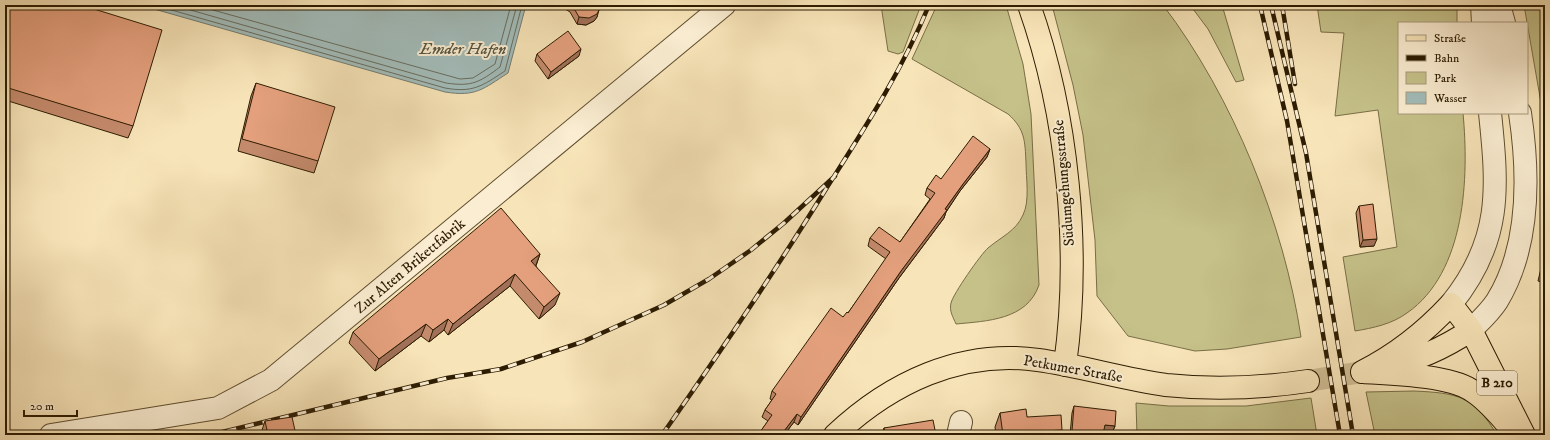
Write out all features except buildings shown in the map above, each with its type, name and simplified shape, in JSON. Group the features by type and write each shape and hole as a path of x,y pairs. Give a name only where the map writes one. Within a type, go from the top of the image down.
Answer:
{"main road":[{"name":"Südumgehungsstraße","path":"1029,5 1045,56 1055,99 1065,169 1071,271 1071,310 1065,365"},
{"name":"B 210","path":"1451,304 1471,330 1524,435"},
{"path":"1362,372 1400,350 1432,323 1451,304"},
{"path":"1362,372 1396,365 1425,356 1444,347 1471,330"},
{"name":"Petkumer Straße","path":"835,435 856,416 882,397 931,372 973,360 1038,360 1136,380 1196,387 1253,387 1308,381"},
{"path":"1362,372 1388,373 1458,384 1471,390 1483,399 1517,435"}],"street":[{"name":"Zur Alten Brikettfabrik","path":"51,435 218,408 271,380 724,5"},
{"path":"1482,5 1483,22"},
{"path":"1499,5 1504,22"},
{"path":"1451,304 1467,283 1478,264 1488,237 1492,219 1495,182 1490,114"},
{"path":"1471,330 1489,312 1497,300 1506,284 1518,250 1525,200 1525,176 1520,114"}],"green space":[{"path":"881,5 921,5 903,52 898,54 888,51"},
{"path":"937,5 1006,5 1023,64 1031,114 1039,285 1033,297 1016,312 993,320 956,324 952,314 951,303 968,274 984,252 1012,230 1023,215 1027,196 1027,182 1026,155 1023,136 1018,125 1008,114 912,59"},
{"path":"1052,5 1163,5 1188,41 1212,80 1233,120 1252,163 1282,250 1293,294 1301,337 1227,349 1195,351 1128,336 1097,296 1095,240 1083,135 1073,85"},
{"path":"1190,5 1222,5 1244,80 1236,82 1208,29"},
{"path":"1317,5 1457,5 1457,22 1398,22 1398,114 1463,114 1465,165 1463,194 1459,222 1452,249 1441,273 1427,295 1407,313 1389,323 1355,331 1343,257 1397,247 1378,110 1335,116 1344,33 1321,32"},
{"path":"1524,5 1545,5 1545,126 1528,22"},
{"path":"1414,391 1442,393 1463,399 1472,404 1481,412 1497,435 1375,435 1366,392"},
{"path":"1311,398 1317,435 1137,435 1136,403 1169,406 1246,406"}],"water":[{"name":"Emder Hafen","path":"140,5 526,5 508,73 479,90 456,93 445,92"}],"tunnel":[{"path":"1308,381 1362,372"}],"railway":[{"path":"662,435 766,283 882,99 907,53 929,5"},
{"path":"1260,5 1287,121 1340,435"},
{"path":"1271,5 1306,153 1353,435"},
{"path":"1282,5 1295,84"},
{"path":"210,435 447,378 501,369 582,342 664,305 709,279 751,250 784,223 835,176"}]}
